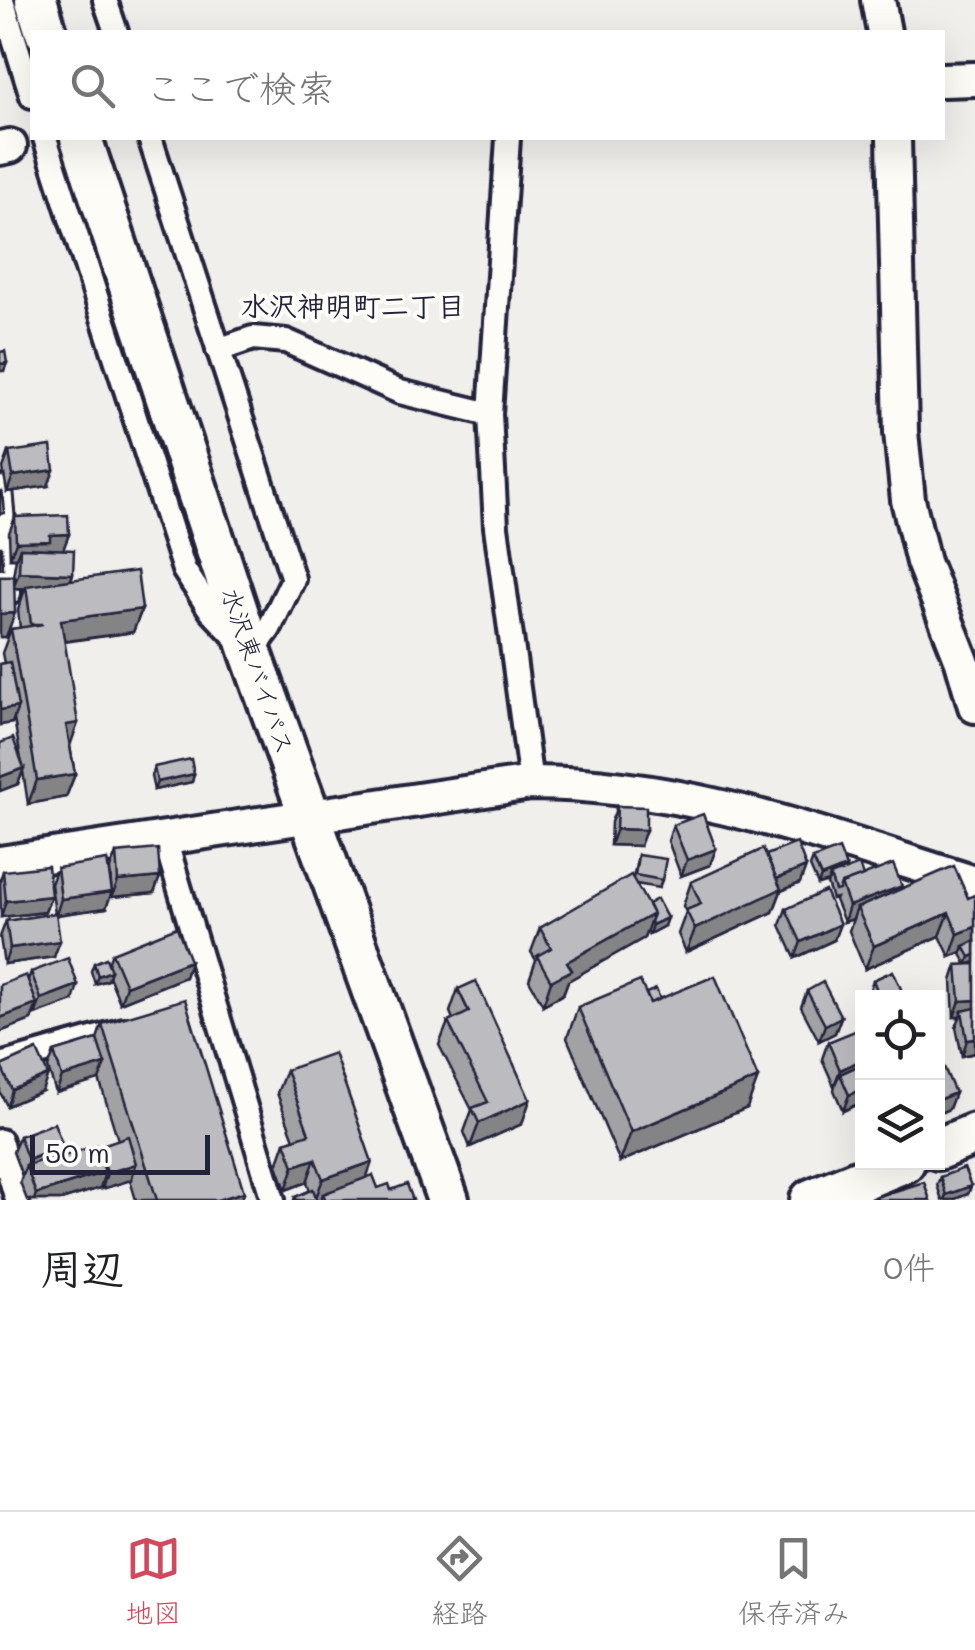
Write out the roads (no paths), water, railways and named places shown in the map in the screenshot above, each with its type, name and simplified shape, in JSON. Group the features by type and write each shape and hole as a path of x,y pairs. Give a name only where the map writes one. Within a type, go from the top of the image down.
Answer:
{"highway":[{"path":"36,0 45,30"},
{"name":"水沢東バイパス","path":"82,140 251,653 448,1200"},
{"path":"945,1146 975,1134"},
{"path":"811,1200 884,1170"}],"street":[{"path":"2,0 30,90"},
{"path":"106,0 115,30"},
{"path":"878,0 884,30"},
{"path":"945,80 975,79"},
{"path":"46,140 184,570 211,611 251,653 269,629 292,579 151,140"},
{"path":"508,140 490,414 496,527 531,783"},
{"path":"894,140 901,432 908,500 923,562 962,661 975,706"},
{"path":"218,350 253,338 286,341 400,392 490,414"},
{"path":"0,488 9,594"},
{"path":"0,863 531,783 592,783 717,804 975,883"},
{"path":"164,836 205,1007 273,1200"},
{"path":"0,1065 143,1024"},
{"path":"0,1140 17,1200"}],"district":[{"name":"水沢神明町二丁目","path":"353,306"}]}
